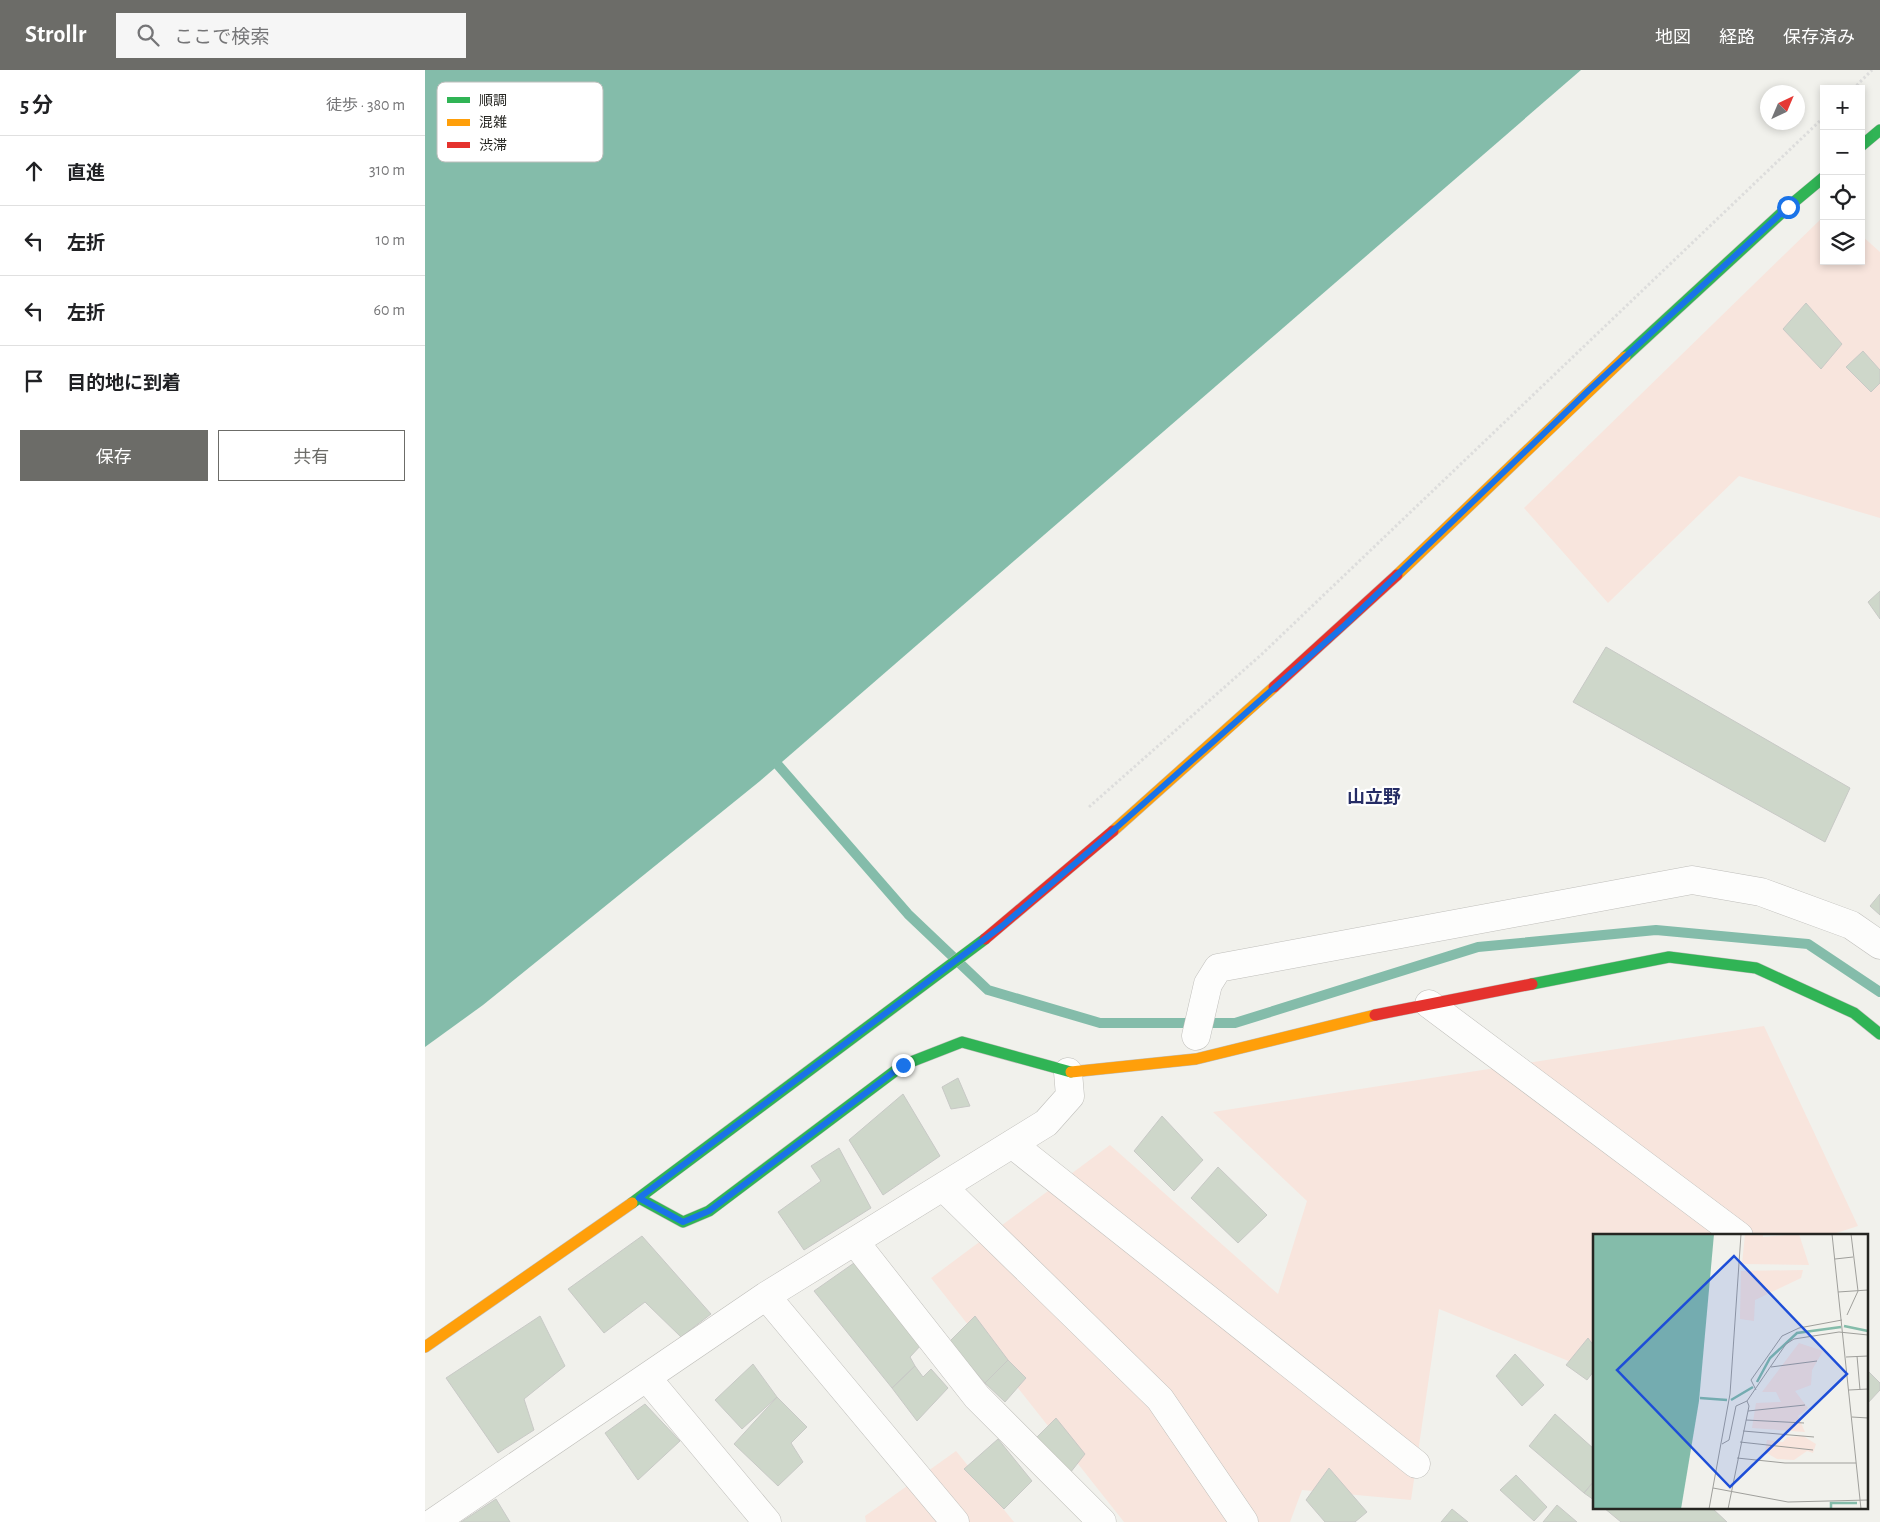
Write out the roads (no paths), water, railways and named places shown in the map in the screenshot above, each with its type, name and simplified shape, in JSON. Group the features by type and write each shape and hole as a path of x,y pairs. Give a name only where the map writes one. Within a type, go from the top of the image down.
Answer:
{"street":[{"path":"1865,143 1880,130"},
{"path":"425,1347 639,1198 1002,926 1107,836 1346,624 1589,390 1788,207 1820,180"},
{"path":"1196,1047 1209,984 1218,968 1692,880 1761,892 1851,925 1880,944"},
{"path":"639,1198 683,1222 709,1211 903,1065 962,1042 1068,1072 1669,957 1756,968 1854,1013 1880,1034"},
{"path":"1429,1004 1736,1234"},
{"path":"434,1522 766,1296 1046,1123 1070,1096 1068,1072"},
{"path":"1013,1144 1417,1464"},
{"path":"943,1187 1160,1399 1244,1522"},
{"path":"855,1242 977,1398 1102,1522"},
{"path":"766,1296 955,1522"},
{"path":"647,1378 767,1522"}],"waterway":[{"path":"778,765 908,914 988,990 1100,1023 1235,1023 1478,947 1656,930 1808,944 1880,992"}],"district":[{"name":"山立野","path":"1374,797"}]}
